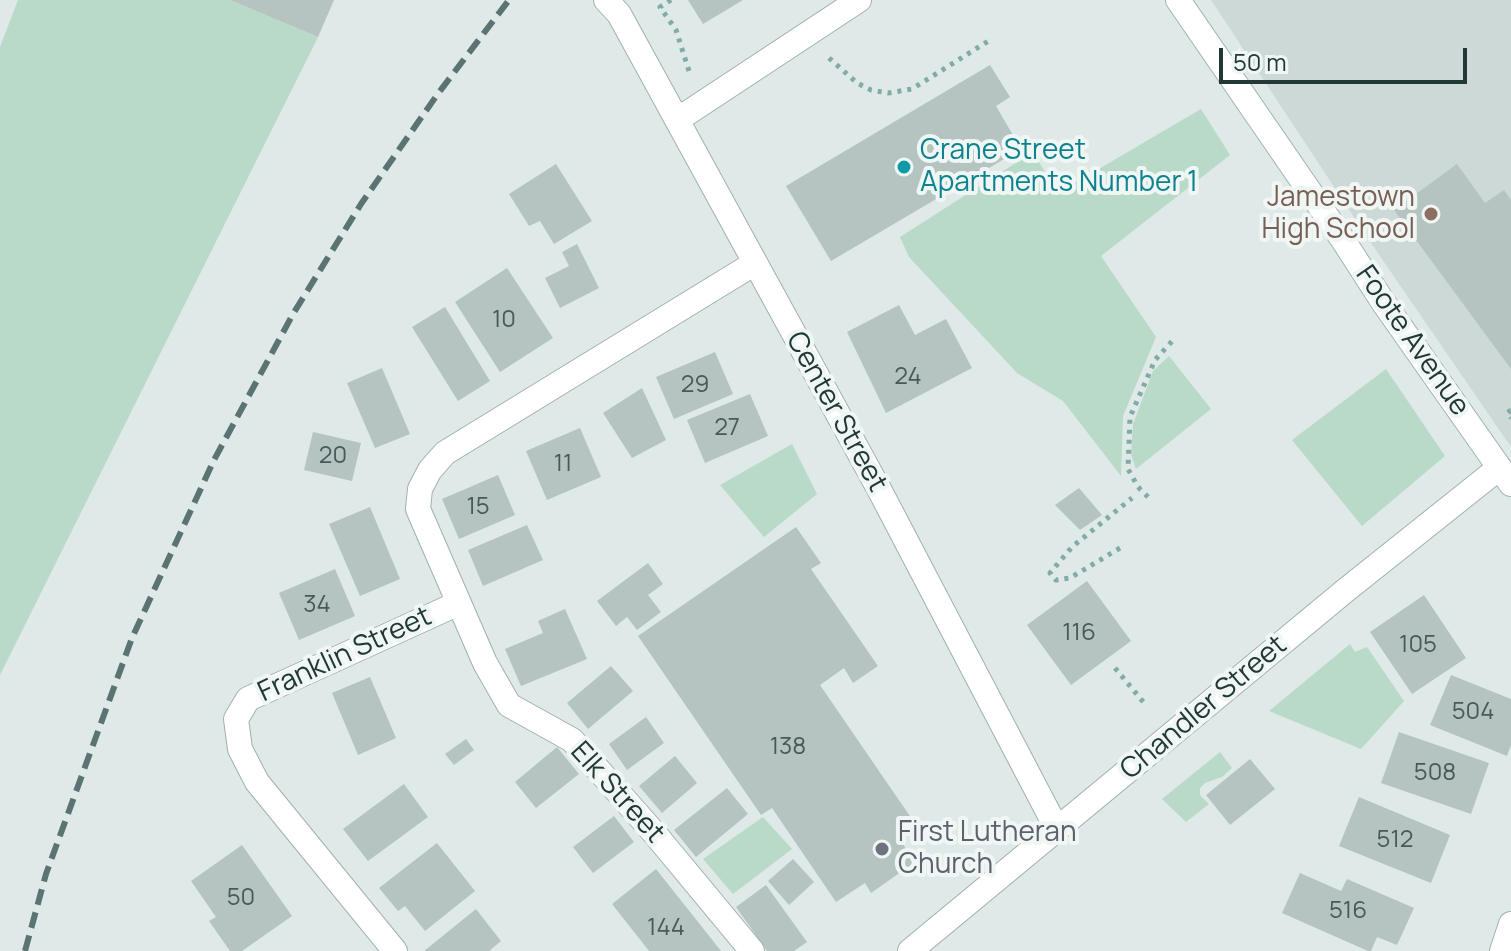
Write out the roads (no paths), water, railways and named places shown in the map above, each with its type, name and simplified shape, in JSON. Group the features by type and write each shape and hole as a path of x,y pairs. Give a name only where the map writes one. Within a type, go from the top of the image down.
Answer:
{"street":[{"name":"Center Street","path":"606,0 619,14 879,489 1057,829"},
{"path":"677,120 859,0"},
{"name":"Foote Avenue","path":"1178,0 1505,476"},
{"name":"Franklin Street","path":"395,951 257,782 240,749 236,719 248,699 459,603 418,509 420,489 438,461 457,445 755,263"},
{"name":"Chandler Street","path":"910,951 1346,590 1505,476"},
{"name":"Elk Street","path":"459,603 485,663 509,705 572,740 752,951"},
{"path":"1502,951 1511,924"}],"railway":[{"path":"25,951 46,874 132,638 214,460 293,314 361,204 437,95 509,0"}],"place":[{"name":"Crane Street Apartments Number 1","path":"904,167"},
{"name":"Jamestown High School","path":"1431,214"},
{"name":"First Lutheran Church","path":"882,849"}]}
